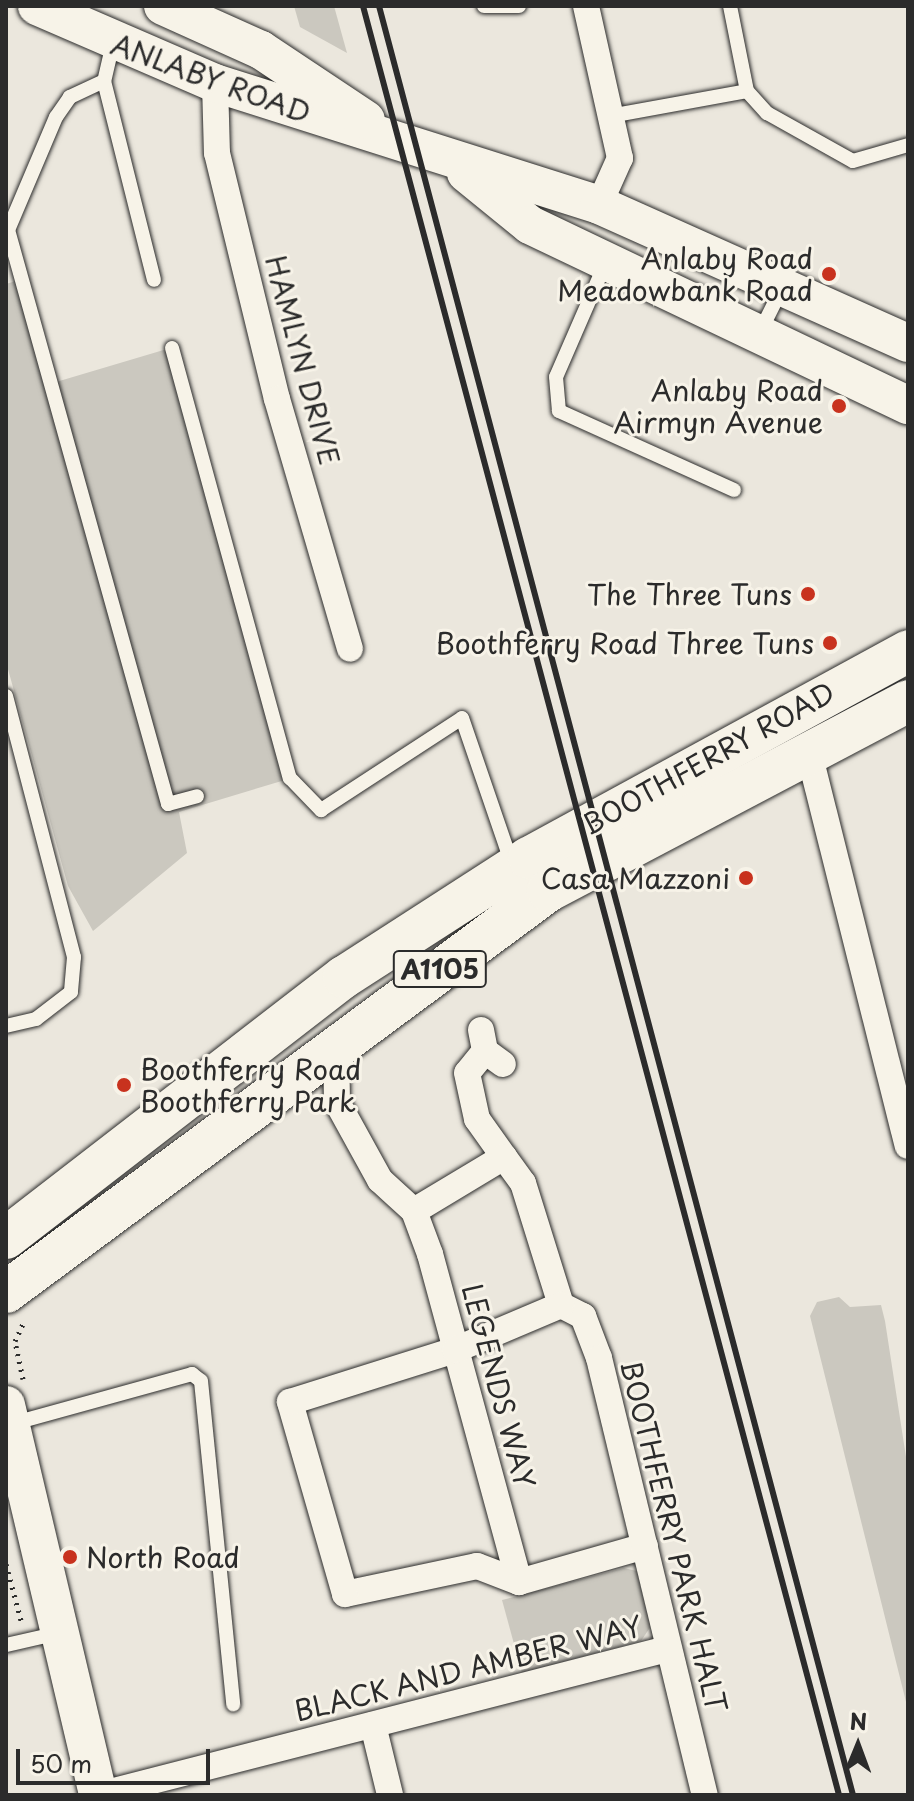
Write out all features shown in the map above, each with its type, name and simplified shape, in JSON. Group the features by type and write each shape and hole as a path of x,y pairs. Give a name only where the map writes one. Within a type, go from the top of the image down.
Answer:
{"main road":[{"name":"ANLABY ROAD","path":"37,6 113,43 215,83 391,138 457,165 599,205 908,343"},
{"name":"ANLABY ROAD","path":"163,6 261,50 391,138"},
{"name":"ANLABY ROAD","path":"457,165 530,225 908,405"},
{"name":"BOOTHFERRY ROAD","path":"6,1238 344,977 514,868 788,710 908,651"},
{"name":"BOOTHFERRY ROAD","path":"6,1292 336,1044 548,891 808,749 908,701"},
{"path":"8,1415 98,1795"}],"street":[{"path":"586,6 620,158 599,205"},
{"name":"HAMLYN DRIVE","path":"215,83 221,168 277,399 350,649"},
{"path":"808,749 908,1146"},
{"path":"336,1044 337,1102 380,1180 414,1211 504,1157"},
{"name":"BOOTHFERRY PARK HALT","path":"490,1048 467,1073 477,1119 523,1183 561,1305 583,1316 599,1358 667,1649 705,1795"},
{"path":"285,1083 337,1102"},
{"name":"LEGENDS WAY","path":"414,1211 519,1582"},
{"path":"561,1305 455,1350 290,1402 345,1594 477,1566 519,1582 645,1546"},
{"name":"BLACK AND AMBER WAY","path":"98,1795 667,1649"},
{"path":"373,1725 390,1795"}],"lane":[{"path":"484,6 519,6"},
{"path":"730,6 747,91 767,113 853,161 908,145"},
{"path":"113,43 104,81 154,280"},
{"path":"104,81 70,97 35,161 8,230 12,269 168,804 197,796"},
{"path":"610,116 747,91"},
{"path":"606,261 556,377 559,411 734,490"},
{"path":"758,336 782,289"},
{"path":"172,348 290,778 321,810 462,718 514,868"},
{"path":"6,696 74,957 71,992 36,1019 6,1026"},
{"path":"788,710 808,749"},
{"path":"8,1415 192,1374 201,1381 233,1704"},
{"path":"6,1645 59,1633"}],"shaded area":[{"path":"294,6 334,6 347,53 300,27"},
{"path":"19,280 46,385 167,349 285,780 179,812 187,853 93,931 68,886 6,662 6,284"},
{"path":"839,1297 850,1307 881,1305 885,1321 908,1470 908,1710 810,1316 817,1302"},
{"path":"624,1568 641,1572 651,1626 641,1641 522,1673 502,1600"}],"railway":[{"path":"363,6 839,1795"},
{"path":"379,6 853,1795"}],"place":[{"name":"Anlaby Road Meadowbank Road","path":"829,274"},
{"name":"Anlaby Road Airmyn Avenue","path":"839,406"},
{"name":"The Three Tuns","path":"808,594"},
{"name":"Boothferry Road Three Tuns","path":"830,643"},
{"name":"Casa Mazzoni","path":"746,878"},
{"name":"Boothferry Road Boothferry Park","path":"124,1085"},
{"name":"North Road","path":"70,1557"}]}
